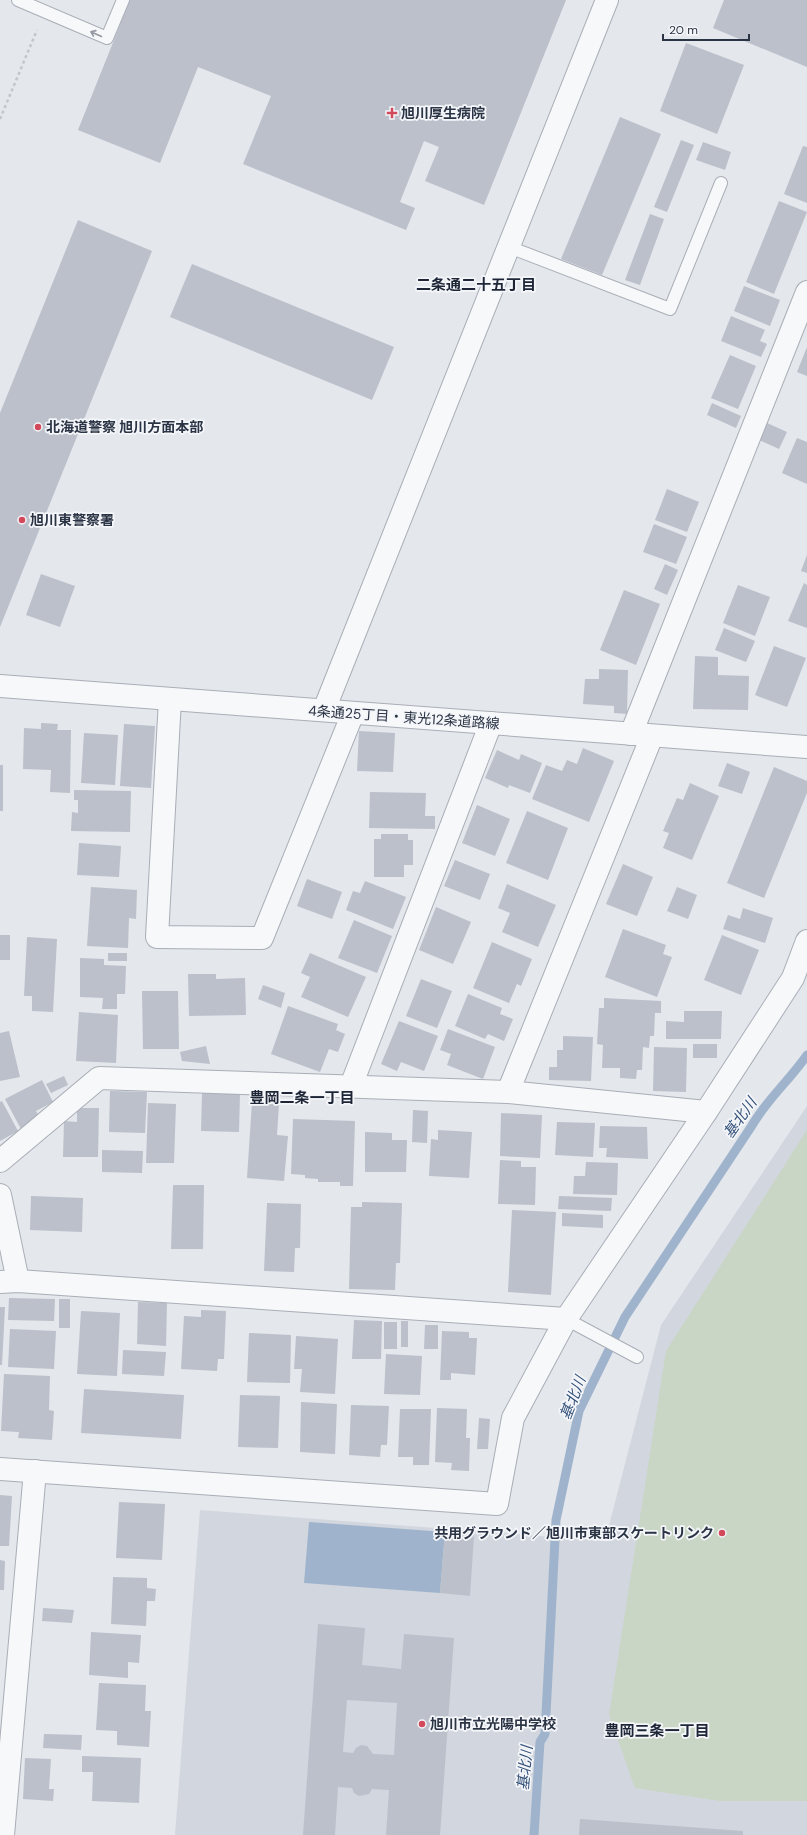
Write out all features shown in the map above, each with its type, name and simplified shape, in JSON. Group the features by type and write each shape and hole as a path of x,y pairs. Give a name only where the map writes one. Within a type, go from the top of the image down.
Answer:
{"street":[{"path":"324,710 607,0"},
{"path":"508,1092 807,292"},
{"name":"4条通25丁目・東光12条道路線","path":"0,686 807,747"},
{"path":"170,699 157,937 262,938 353,713"},
{"path":"351,1086 491,723"},
{"path":"0,1469 497,1504 513,1418 574,1324 706,1112 793,978 807,941"},
{"path":"0,1161 98,1078 508,1092 706,1112"},
{"path":"0,1195 9,1281 574,1324"},
{"path":"3,1835 3,1806 35,1471"}],"lane":[{"path":"18,0 107,38 123,0"},
{"path":"509,247 670,309 721,183"},
{"path":"574,1324 637,1357"}],"path":[{"path":"0,119 45,11"}],"shaded area":[{"path":"807,1106 807,1835 175,1835 200,1510 605,1541 661,1325"}],"green space":[{"name":"共用グラウンド／旭川市東部スケートリンク","path":"807,1130 807,1801 720,1801 635,1788 609,1715 666,1351"}],"water":[{"path":"309,1522 445,1532 440,1593 304,1583"}],"building":[{"name":"旭川厚生病院","path":"130,0 566,0 484,205 425,181 439,147 424,141 400,202 415,208 406,230 243,164 271,96 198,67 160,163 78,130"},
{"path":"724,0 807,0 807,67 713,28"},
{"path":"686,43 744,65 717,134 660,111"},
{"path":"620,117 661,134 602,275 561,259"},
{"path":"681,140 694,145 667,212 654,207"},
{"path":"703,142 731,152 725,170 696,160"},
{"path":"803,146 807,147 807,203 784,194"},
{"path":"779,201 807,212 774,294 746,282"},
{"path":"650,214 664,219 640,285 625,280"},
{"name":"旭川東警察署","path":"78,220 152,251 0,627 0,413"},
{"path":"192,264 394,347 372,400 170,317"},
{"path":"744,286 780,300 770,326 734,311"},
{"path":"731,316 765,330 760,341 767,344 761,357 721,341"},
{"path":"807,347 807,376 797,372"},
{"path":"730,355 756,366 738,409 711,398"},
{"path":"712,403 741,416 736,428 707,415"},
{"path":"767,423 787,432 779,449 759,440"},
{"path":"797,438 807,442 807,484 782,473"},
{"path":"667,489 699,502 687,532 655,520"},
{"path":"654,524 687,537 676,564 643,552"},
{"path":"807,555 807,573 801,571"},
{"path":"665,564 678,570 667,595 654,589"},
{"path":"41,574 75,586 60,627 26,615"},
{"path":"804,583 807,585 807,628 788,621"},
{"path":"738,585 770,597 755,636 723,623"},
{"path":"624,590 660,604 636,665 600,650"},
{"path":"724,628 755,641 746,662 715,650"},
{"path":"774,646 806,658 787,707 755,695"},
{"path":"695,656 718,657 718,675 749,676 748,710 693,709"},
{"path":"599,669 628,670 627,714 614,713 614,706 583,704 585,679 599,679"},
{"path":"41,723 58,724 57,730 71,730 70,793 50,792 51,770 23,769 24,728 41,729"},
{"path":"124,724 155,726 151,788 120,786"},
{"path":"359,731 395,733 393,772 357,771"},
{"path":"84,733 118,735 115,785 81,783"},
{"path":"583,748 614,761 589,822 532,799 546,765 562,771 567,760 577,764"},
{"path":"497,750 519,760 521,754 542,763 530,793 509,785 508,788 485,778"},
{"path":"727,763 750,772 742,794 718,786"},
{"path":"0,765 3,765 3,811 0,811"},
{"path":"774,767 807,781 807,793 764,898 727,883"},
{"path":"690,783 719,796 692,860 663,848 669,833 663,831 677,798 683,800"},
{"path":"74,790 131,791 130,832 71,831 72,812 78,813 78,800 74,800"},
{"path":"370,792 426,793 425,816 435,816 435,829 369,828"},
{"path":"477,805 510,819 495,856 462,843"},
{"path":"527,811 568,828 548,880 506,863"},
{"path":"381,834 408,834 408,840 413,840 413,865 404,865 404,877 374,877 374,839 381,839"},
{"path":"79,843 121,846 119,877 77,875"},
{"path":"455,860 490,874 480,900 444,886"},
{"path":"623,864 653,877 637,916 606,904"},
{"path":"307,879 342,892 332,919 297,906"},
{"path":"365,881 406,897 393,929 346,910 353,891 360,893"},
{"path":"507,884 556,905 538,947 502,932 510,913 498,908"},
{"path":"91,887 137,890 136,919 129,918 128,948 87,946"},
{"path":"677,887 697,895 688,919 667,911"},
{"path":"436,907 471,922 453,964 419,950"},
{"path":"743,908 773,918 765,943 723,929 728,915 740,919"},
{"path":"354,920 392,936 377,973 338,958"},
{"path":"623,929 666,945 663,954 672,957 657,997 605,977"},
{"path":"0,935 10,935 10,960 0,960"},
{"path":"722,935 759,950 741,995 704,980"},
{"path":"27,937 57,939 53,1012 32,1011 32,996 24,996"},
{"path":"492,942 532,959 521,986 517,984 509,1003 473,988"},
{"path":"108,953 127,953 127,961 108,961"},
{"path":"310,953 366,977 348,1017 301,997 310,977 301,973"},
{"path":"80,958 104,959 104,965 126,966 125,994 117,994 117,1009 102,1009 103,998 80,997"},
{"path":"188,974 216,974 216,979 245,978 246,1015 189,1016"},
{"path":"421,979 452,991 437,1028 406,1016"},
{"path":"263,985 285,993 281,1008 258,999"},
{"path":"142,991 178,991 179,1049 143,1049"},
{"path":"468,994 502,1008 500,1014 513,1019 504,1041 488,1034 485,1039 455,1026"},
{"path":"604,998 661,1001 661,1013 655,1013 654,1036 650,1036 649,1048 643,1047 642,1070 637,1070 636,1079 620,1078 620,1068 602,1068 603,1045 597,1044 599,1008 604,1008"},
{"path":"288,1006 338,1024 336,1030 345,1034 338,1052 329,1049 320,1072 271,1054"},
{"path":"684,1011 722,1011 721,1039 666,1039 666,1021 684,1022"},
{"path":"79,1012 118,1015 116,1063 76,1061"},
{"path":"399,1021 438,1036 424,1071 401,1062 397,1071 381,1064"},
{"path":"448,1029 495,1047 483,1079 447,1065 451,1054 440,1050"},
{"path":"9,1031 20,1077 0,1081 0,1033"},
{"path":"563,1036 593,1037 591,1081 549,1080 549,1067 557,1067 557,1050 563,1050"},
{"path":"693,1044 717,1044 717,1058 693,1058"},
{"path":"206,1046 210,1064 182,1061 180,1052"},
{"path":"654,1047 687,1048 686,1092 653,1091"},
{"path":"64,1076 68,1085 51,1093 46,1084"},
{"path":"42,1080 53,1102 36,1111 42,1121 22,1131 5,1099"},
{"path":"110,1091 147,1092 145,1133 109,1132"},
{"path":"202,1093 240,1094 239,1132 201,1131"},
{"path":"2,1101 18,1131 0,1141 0,1102"},
{"path":"252,1102 279,1104 277,1135 288,1136 284,1181 247,1178"},
{"path":"148,1103 176,1104 174,1163 146,1163"},
{"path":"77,1108 99,1108 98,1157 63,1157 64,1121 77,1122"},
{"path":"413,1110 428,1111 427,1143 412,1142"},
{"path":"501,1113 542,1115 540,1158 500,1156"},
{"path":"293,1119 355,1121 353,1186 340,1186 340,1182 318,1182 318,1179 305,1178 305,1175 291,1174"},
{"path":"557,1122 595,1123 593,1157 555,1155"},
{"path":"600,1126 647,1127 648,1159 606,1157 607,1148 599,1148"},
{"path":"438,1130 472,1132 469,1178 429,1176 431,1139 438,1140"},
{"path":"365,1132 392,1133 392,1140 407,1140 406,1172 365,1172"},
{"path":"102,1150 143,1151 142,1173 102,1172"},
{"path":"500,1160 521,1161 521,1167 536,1167 535,1205 498,1204"},
{"path":"586,1162 618,1163 617,1195 573,1194 574,1176 585,1176"},
{"path":"173,1185 204,1185 203,1249 171,1249"},
{"path":"31,1196 83,1198 82,1232 30,1230"},
{"path":"559,1196 612,1198 611,1211 558,1209"},
{"path":"362,1202 402,1203 400,1263 396,1263 395,1290 349,1289 351,1207 362,1207"},
{"path":"267,1203 301,1204 300,1248 295,1248 294,1272 264,1271"},
{"path":"512,1210 556,1212 551,1295 508,1292"},
{"path":"562,1213 603,1215 603,1228 562,1226"},
{"path":"9,1298 55,1299 54,1321 8,1320"},
{"path":"59,1299 70,1299 70,1328 59,1328"},
{"path":"138,1302 167,1303 166,1346 137,1344"},
{"path":"0,1307 5,1307 2,1365 0,1365"},
{"path":"201,1310 226,1311 224,1359 218,1359 217,1371 181,1369 184,1316 201,1317"},
{"path":"81,1311 120,1313 117,1376 77,1374"},
{"path":"354,1320 382,1321 381,1359 352,1359"},
{"path":"401,1321 408,1321 408,1347 401,1347"},
{"path":"384,1322 397,1322 397,1349 384,1349"},
{"path":"425,1325 438,1325 438,1349 424,1349"},
{"path":"10,1329 56,1331 54,1369 8,1367"},
{"path":"442,1331 469,1332 469,1338 477,1338 475,1375 451,1373 451,1380 440,1380"},
{"path":"249,1333 291,1335 290,1383 247,1382"},
{"path":"296,1336 338,1339 335,1394 300,1392 302,1369 294,1369"},
{"path":"123,1350 166,1352 164,1376 122,1374"},
{"path":"386,1354 422,1356 420,1395 384,1394"},
{"path":"4,1374 50,1376 49,1410 54,1411 52,1440 18,1438 19,1432 1,1431"},
{"path":"84,1389 184,1395 181,1439 81,1433"},
{"path":"240,1395 280,1396 278,1448 238,1447"},
{"path":"301,1402 337,1404 335,1454 300,1452"},
{"path":"351,1405 389,1406 387,1445 381,1445 380,1457 349,1455"},
{"path":"437,1408 467,1409 466,1438 470,1438 469,1471 451,1470 452,1463 435,1462"},
{"path":"400,1409 431,1409 429,1465 413,1465 413,1457 398,1457"},
{"path":"479,1418 490,1419 488,1449 477,1449"},
{"path":"0,1495 12,1496 9,1546 0,1546"},
{"path":"119,1502 165,1504 162,1560 116,1558"},
{"path":"445,1532 474,1535 470,1596 440,1593"},
{"path":"0,1560 5,1561 4,1590 0,1590"},
{"path":"113,1577 147,1578 147,1588 156,1589 155,1601 147,1601 146,1626 111,1624"},
{"path":"43,1608 74,1610 72,1623 42,1621"},
{"name":"旭川市立光陽中学校","path":"318,1624 365,1628 362,1665 401,1669 404,1634 454,1638 440,1835 386,1835 389,1790 372,1789 369,1794 359,1796 354,1793 352,1788 338,1787 335,1835 303,1835","holes":["347,1700 397,1703 394,1755 373,1754 367,1746 361,1745 356,1748 353,1753 343,1752"]},
{"path":"91,1632 141,1635 139,1663 128,1662 128,1678 89,1675"},
{"path":"99,1683 146,1685 145,1711 151,1711 149,1747 117,1745 117,1731 96,1730"},
{"path":"44,1734 82,1735 81,1750 43,1748"},
{"path":"82,1756 141,1758 139,1803 92,1801 93,1772 82,1772"},
{"path":"25,1758 51,1759 49,1789 54,1789 53,1801 23,1799"},
{"path":"580,1819 743,1831 743,1835 579,1835"}],"waterway":[{"name":"基北川","path":"534,1835 540,1742 545,1734 556,1520 579,1411 625,1317 757,1117 807,1055"}],"place":[{"name":"旭川厚生病院","path":"392,113"},
{"name":"北海道警察 旭川方面本部","path":"38,427"},
{"name":"旭川東警察署","path":"22,520"},
{"name":"共用グラウンド／旭川市東部スケートリンク","path":"722,1533"},
{"name":"旭川市立光陽中学校","path":"422,1724"}],"district":[{"name":"二条通二十五丁目","path":"476,285"},
{"name":"豊岡二条一丁目","path":"302,1098"},
{"name":"豊岡三条一丁目","path":"657,1731"}]}
